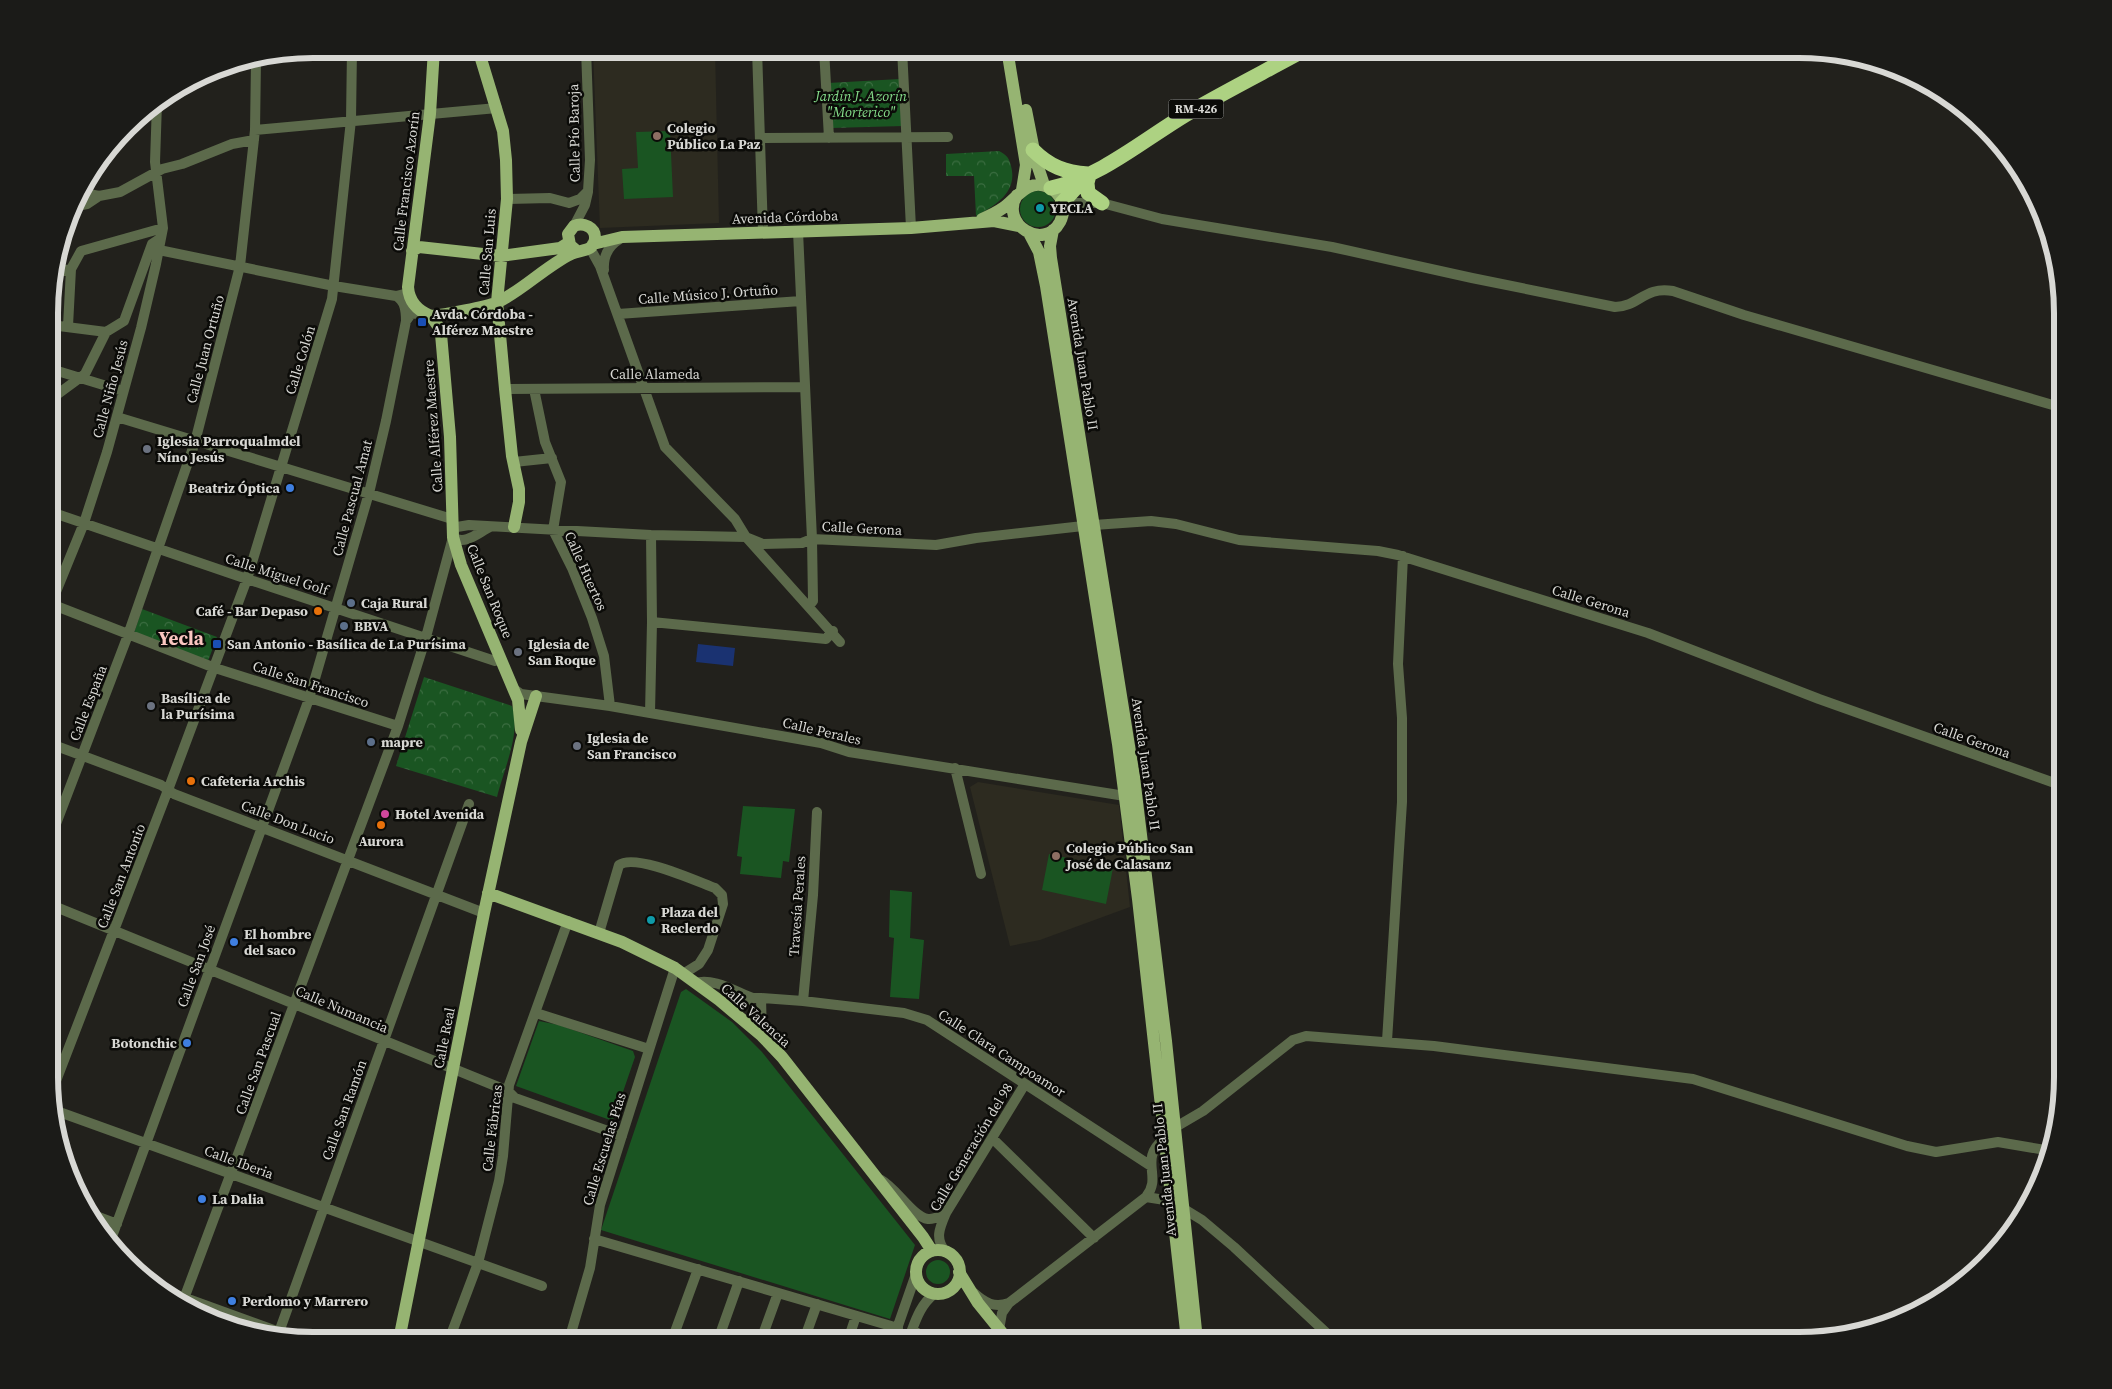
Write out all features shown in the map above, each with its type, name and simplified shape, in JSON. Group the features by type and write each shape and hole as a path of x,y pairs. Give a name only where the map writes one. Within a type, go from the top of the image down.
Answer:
{"highway":[{"name":"RM-426","path":"1047,186 1064,185 1089,175 1186,115 1290,58"},
{"path":"1033,150 1046,162 1058,169 1089,175 1086,183 1088,193 1102,204"},
{"name":"RM-426","path":"1063,207 1089,175"}],"main road":[{"name":"Calle Francisco Azorín","path":"402,295 412,251 430,114 433,58"},
{"name":"Calle San Luis","path":"481,58 497,108 505,147 507,199 498,302 505,389 519,495 514,527"},
{"path":"1008,58 1026,166 1019,193 1013,205 1013,212 1039,252 1051,285"},
{"path":"1018,58 1033,150 1047,186 1060,197 1063,207 1058,226 1053,230 1042,235 1024,230"},
{"path":"978,222 1004,208 1028,186 1047,186"},
{"name":"Avenida Córdoba","path":"585,244 618,238 911,228 1003,221 1024,230"},
{"path":"402,295 426,314 498,302 585,244 588,226 577,224 568,234 585,244"},
{"path":"1051,285 1050,246 1053,230"},
{"path":"412,251 419,248 501,256 585,244"},
{"name":"Avenida Juan Pablo II","path":"1051,285 1088,526 1125,796 1164,1139 1177,1204 1196,1332"},
{"name":"Calle Alférez Maestre","path":"426,314 438,326 441,334 451,452 453,529"},
{"name":"Avenida Juan Pablo II","path":"1088,526 1134,777 1174,1128 1177,1204 1186,1332"},
{"name":"Calle San Roque","path":"453,529 461,565 514,689 520,708 521,742"},
{"path":"521,742 536,696"},
{"name":"Calle Real","path":"401,1332 488,893 521,742"},
{"name":"Calle Valencia","path":"488,893 622,942 679,971 735,1013 762,1036 804,1083 932,1251"},
{"path":"978,1303 965,1295 948,1291 934,1294 920,1285 916,1274 919,1261 925,1254 932,1251 946,1252 956,1260 959,1272 967,1286 1000,1330"},
{"path":"948,1291 955,1285 959,1272"}],"street":[{"name":"Calle Colón","path":"215,668 247,579 330,308 334,286 351,120 352,58"},
{"name":"Calle Pío Baroja","path":"507,199 550,198 564,203 580,200 588,191 590,160 586,58"},
{"path":"757,58 762,232"},
{"path":"825,58 829,138"},
{"path":"902,58 911,228"},
{"name":"Calle Juan Ortuño","path":"128,636 194,442 240,266 255,135 256,64"},
{"path":"87,194 98,196 120,192 156,174 162,169 182,164 255,135 351,120 497,108"},
{"name":"Calle Niño Jesús","path":"58,587 84,522 117,417 141,328 162,233 156,174 157,110"},
{"path":"760,138 948,137"},
{"path":"577,224 585,206 588,191"},
{"path":"81,205 98,196"},
{"path":"564,203 577,224"},
{"path":"1063,207 1102,204 1162,219 1332,247 1615,307 1627,306 1651,291 1662,289 1674,291 1744,315 2054,405"},
{"path":"798,231 812,539 813,602 809,606"},
{"path":"68,326 71,269 81,251 162,233"},
{"path":"58,394 85,374 106,332 124,321 152,244 162,233"},
{"path":"606,281 603,264 610,246 618,238"},
{"path":"585,244 595,254 606,281 665,447 735,519 746,537 840,642"},
{"path":"158,250 334,286 402,295 400,299 403,304 406,321"},
{"path":"61,271 71,269"},
{"name":"Calle Músico J. Ortuño","path":"618,314 801,301"},
{"path":"406,321 411,314 426,314"},
{"name":"Calle Pascual Amat","path":"309,699 368,493 386,421 406,321"},
{"path":"58,325 106,332"},
{"path":"58,371 124,390"},
{"name":"Calle Alameda","path":"505,389 805,387"},
{"name":"Calle Huertos","path":"534,389 545,442 559,472 562,488 554,530 592,618 604,656 610,706"},
{"path":"117,417 194,442 368,493 453,529"},
{"path":"514,462 552,458"},
{"name":"Calle Miguel Golf","path":"58,514 158,550 495,661 500,658"},
{"name":"Calle Gerona","path":"453,529 469,525 652,536 746,537 763,544 802,543 812,539 936,545 976,538 1088,526 1151,522 1176,524 1240,540 1378,551 1403,556 1648,633 1818,700 2054,783"},
{"name":"Calle San Pascual","path":"185,1297 398,726 426,637 453,529"},
{"path":"650,713 652,536"},
{"path":"1387,1041 1402,802 1402,718 1398,664 1403,556"},
{"name":"Calle San Francisco","path":"58,607 128,636 215,668 398,726"},
{"path":"652,622 826,639 833,632"},
{"name":"Calle España","path":"58,819 128,636"},
{"name":"Calle San Antonio","path":"58,1076 215,668"},
{"name":"Calle Perales","path":"514,689 521,694 610,706 821,743 849,752 1125,796"},
{"name":"Calle San José","path":"113,1235 309,699"},
{"name":"Calle Don Lucio","path":"58,747 161,785 168,790 263,828 484,913"},
{"path":"955,768 980,874"},
{"name":"Calle San Ramón","path":"280,1329 469,804"},
{"name":"Travesía Perales","path":"804,1001 813,895 817,812"},
{"path":"599,933 619,865 625,861 636,861 653,866 715,888 722,895 723,904 708,950 698,964 679,971"},
{"name":"Calle Numancia","path":"58,908 508,1091 515,1098 622,1136"},
{"name":"Calle Fábricas","path":"452,1332 478,1263 501,1168 508,1091 568,921"},
{"name":"Calle Escuelas Pías","path":"571,1332 590,1268 600,1205 649,1049 679,971"},
{"name":"Calle Clara Campoamor","path":"695,983 703,980 712,982 757,998 804,1001 904,1013 927,1020 1151,1166"},
{"path":"735,1013 747,1001 757,998 762,1036"},
{"path":"536,1013 649,1049"},
{"path":"1174,1128 1198,1114 1270,1057 1298,1038 1339,1037 1387,1041 1693,1079 1907,1146 1936,1152 1998,1142 2044,1150"},
{"name":"Calle Generación del 98","path":"946,1252 938,1238 946,1212 1025,1084"},
{"name":"Calle Iberia","path":"60,1112 542,1286"},
{"path":"992,1138 1094,1238"},
{"path":"967,1286 988,1304 1001,1306 1009,1303 1146,1197 1152,1189 1151,1166 1153,1150 1164,1139"},
{"path":"875,1177 896,1190 921,1217 934,1218 946,1212"},
{"path":"1146,1197 1177,1204 1234,1247 1325,1332"},
{"path":"100,1217 117,1224"},
{"path":"594,1238 898,1328"},
{"path":"675,1332 698,1269"},
{"path":"896,1332 916,1274"},
{"path":"721,1332 739,1282"},
{"path":"764,1332 778,1293"},
{"path":"911,1332 920,1311 927,1300 934,1294"},
{"path":"1000,1330 1002,1313 1009,1303"},
{"path":"807,1332 817,1304"},
{"path":"211,1310 257,1326"},
{"path":"851,1332 856,1316"},
{"path":"912,1329 915,1332"}],"shaded area":[{"name":"Colegio Público La Paz","path":"593,58 715,58 719,223 600,228"},
{"name":"Colegio Público San José de Calasanz","path":"978,782 1119,805 1130,907 1040,940 1010,946 970,787"}],"green space":[{"name":"Jardín J. Azorín \"Morterico\"","path":"900,79 903,126 831,128 828,83"},
{"path":"670,131 673,197 624,199 622,169 638,168 636,132"},
{"path":"999,151 1006,155 1011,166 1011,183 1004,197 976,216 974,176 946,176 946,154"},
{"path":"1038,191 1050,197 1056,209 1050,221 1038,227 1026,221 1020,209 1026,197"},
{"path":"142,609 217,637 208,661 134,633"},
{"path":"424,677 512,706 515,727 497,797 396,766"},
{"path":"743,806 795,809 789,862 783,861 781,878 740,874 742,857 737,856"},
{"path":"1049,854 1113,868 1106,904 1042,890"},
{"path":"890,890 912,892 910,938 924,940 919,999 890,997 894,938 889,937"},
{"path":"686,989 732,1022 762,1052 915,1245 890,1319 601,1230 681,992"},
{"path":"539,1021 559,1025 633,1051 635,1057 614,1118 610,1120 516,1086"},
{"path":"938,1260 947,1263 950,1272 947,1281 938,1284 929,1281 926,1272 929,1263"}],"water":[{"path":"698,644 735,648 733,666 696,662"}],"place":[{"name":"Colegio Público La Paz","path":"657,136"},
{"name":"YECLA","path":"1040,208"},
{"name":"Avda. Córdoba - Alférez Maestre","path":"422,322"},
{"name":"Iglesia Parroqualmdel Níno Jesús","path":"147,449"},
{"name":"Beatriz Óptica","path":"290,488"},
{"name":"Caja Rural","path":"351,603"},
{"name":"Café - Bar Depaso","path":"318,611"},
{"name":"BBVA","path":"344,626"},
{"name":"San Antonio - Basílica de La Purísima","path":"217,644"},
{"name":"Iglesia de San Roque","path":"518,652"},
{"name":"Basílica de la Purísima","path":"151,706"},
{"name":"mapre","path":"371,742"},
{"name":"Iglesia de San Francisco","path":"577,746"},
{"name":"Cafeteria Archis","path":"191,781"},
{"name":"Hotel Avenida","path":"385,814"},
{"name":"Aurora","path":"381,825"},
{"name":"Colegio Público San José de Calasanz","path":"1056,856"},
{"name":"Plaza del Reclerdo","path":"651,920"},
{"name":"El hombre del saco","path":"234,942"},
{"name":"Botonchic","path":"187,1043"},
{"name":"La Dalia","path":"202,1199"},
{"name":"Perdomo y Marrero","path":"232,1301"}],"district":[{"name":"Yecla","path":"181,638"}]}
